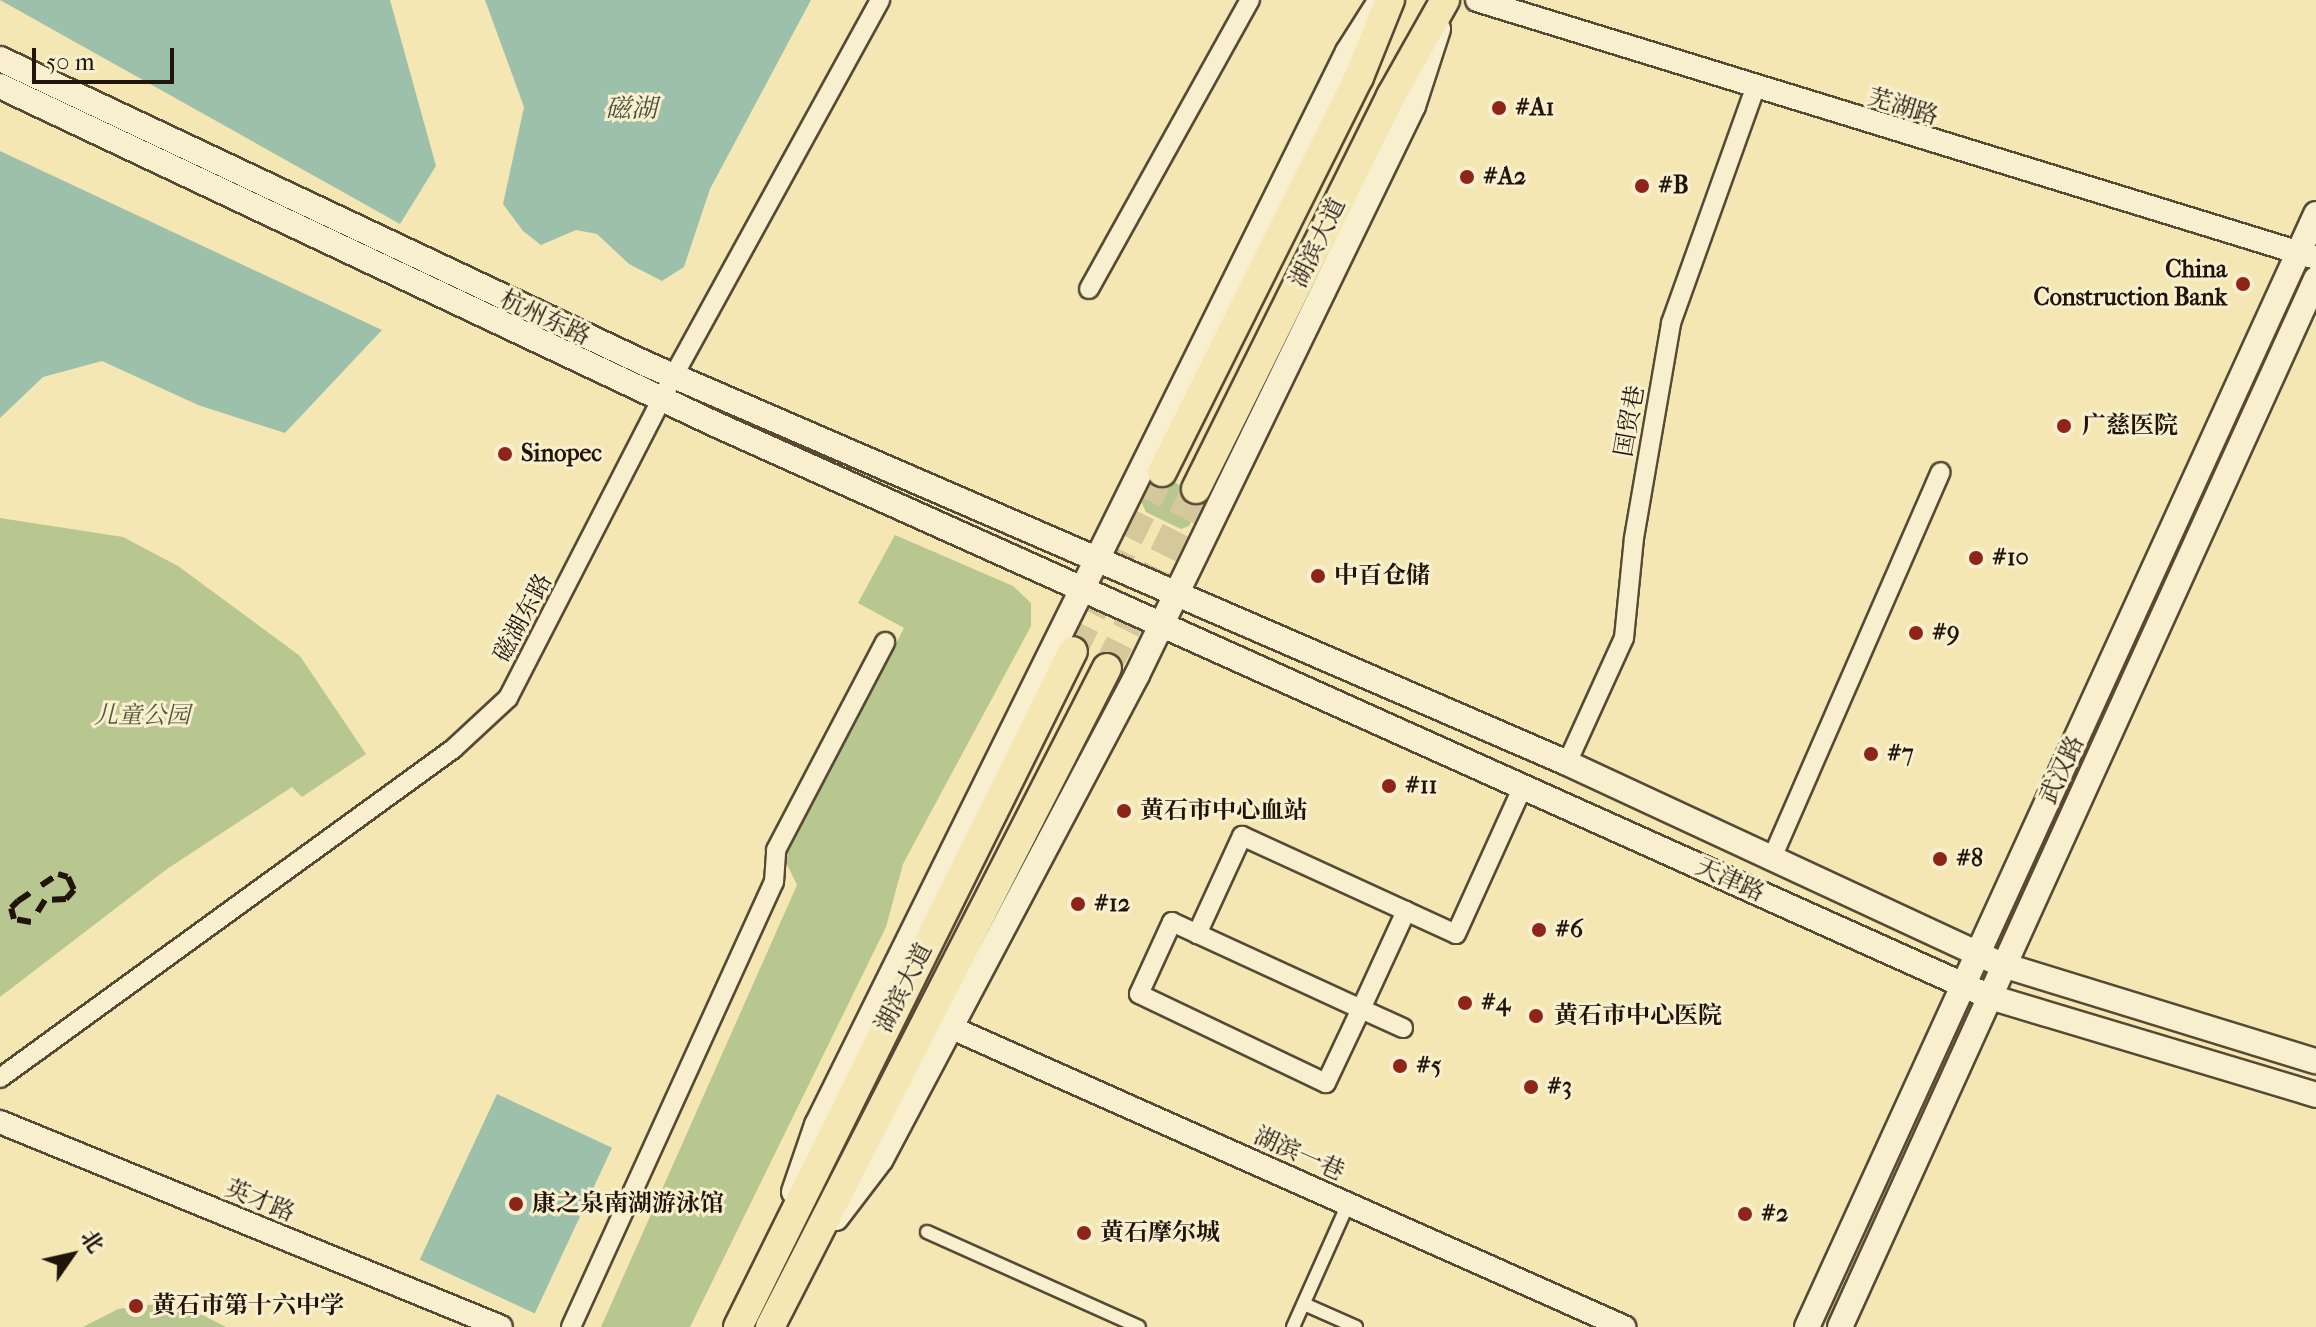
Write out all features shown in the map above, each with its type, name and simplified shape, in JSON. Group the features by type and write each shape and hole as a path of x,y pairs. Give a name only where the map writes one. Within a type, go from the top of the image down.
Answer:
{"main road":[{"path":"769,1264 817,1125 1348,52 1381,0"},
{"name":"湖滨大道","path":"1162,472 1359,77 1390,0"},
{"path":"796,1269 881,1159 1161,622 1413,106 1446,0"},
{"name":"湖滨大道","path":"1196,489 1391,96 1446,0"},
{"name":"杭州东路","path":"0,59 1085,588 1161,622"},
{"name":"杭州东路","path":"0,86 670,386 1175,590"},
{"name":"武汉路","path":"1807,1327 1978,953 2307,256 2316,214"},
{"name":"武汉路","path":"1840,1327 2316,279"},
{"name":"天津路","path":"1175,590 1567,763 2003,965 2316,1061"},
{"name":"天津路","path":"1161,622 1990,997 2316,1095"},
{"name":"湖滨大道","path":"738,1327 1073,651"},
{"name":"湖滨大道","path":"770,1327 796,1269 1107,668"}],"street":[{"name":"磁湖东路","path":"0,1078 453,749 508,698 670,386 880,0"},
{"path":"1089,289 1250,0"},
{"name":"芜湖路","path":"1477,0 1755,89 2307,256"},
{"name":"国贸巷","path":"1567,763 1624,638 1634,538 1671,323 1755,89"},
{"path":"1772,858 1941,472"},
{"path":"571,1327 774,882 776,850 885,642"},
{"path":"1197,934 1242,836 1456,934 1523,786"},
{"path":"1403,1028 1361,1009 1197,934 1172,922 1139,994 1326,1083 1361,1009 1406,911"},
{"name":"湖滨一巷","path":"952,1028 1624,1327"},
{"name":"英才路","path":"0,1122 501,1327"},
{"path":"1293,1327 1348,1204"},
{"path":"927,1232 1139,1327"},
{"path":"1304,1304 1356,1327"}],"green space":[{"path":"1154,471 1203,498 1189,526 1181,529 1146,512 1140,499"},
{"name":"儿童公园","path":"0,518 123,537 178,566 300,656 366,754 302,797 292,787 167,869 0,997"},
{"path":"895,535 1013,586 1031,603 1031,626 903,864 886,927 690,1327 601,1327 797,885 783,856 904,628 858,603"},
{"path":"156,1304 193,1310 226,1327 83,1327 118,1309"}],"water":[{"path":"0,0 390,0 436,166 400,224"},
{"name":"磁湖","path":"485,0 811,0 710,189 684,267 662,281 629,264 597,234 576,230 541,245 523,231 503,204 524,107"},
{"path":"0,151 382,330 285,433 198,405 102,361 43,377 0,418"},
{"name":"康之泉南湖游泳馆","path":"497,1094 612,1148 535,1314 420,1260"}],"tunnel":[{"path":"1073,651 1162,472"},
{"path":"1107,668 1196,489"}],"railway":[{"path":"58,874 68,877 74,890 66,899 45,900 31,922 14,919 11,908 58,874"}],"place":[{"name":"#A1","path":"1499,108"},
{"name":"#A2","path":"1467,177"},
{"name":"#B","path":"1642,186"},
{"name":"China Construction Bank","path":"2243,284"},
{"name":"广慈医院","path":"2064,426"},
{"name":"Sinopec","path":"505,454"},
{"name":"#10","path":"1976,558"},
{"name":"中百仓储","path":"1318,576"},
{"name":"#9","path":"1916,633"},
{"name":"#7","path":"1871,754"},
{"name":"#11","path":"1389,786"},
{"name":"黄石市中心血站","path":"1124,811"},
{"name":"#8","path":"1940,859"},
{"name":"#12","path":"1078,904"},
{"name":"#6","path":"1539,930"},
{"name":"#4","path":"1465,1003"},
{"name":"黄石市中心医院","path":"1536,1016"},
{"name":"#5","path":"1400,1066"},
{"name":"#3","path":"1531,1087"},
{"name":"康之泉南湖游泳馆","path":"516,1204"},
{"name":"#2","path":"1745,1214"},
{"name":"黄石摩尔城","path":"1084,1233"},
{"name":"黄石市第十六中学","path":"136,1306"}]}
